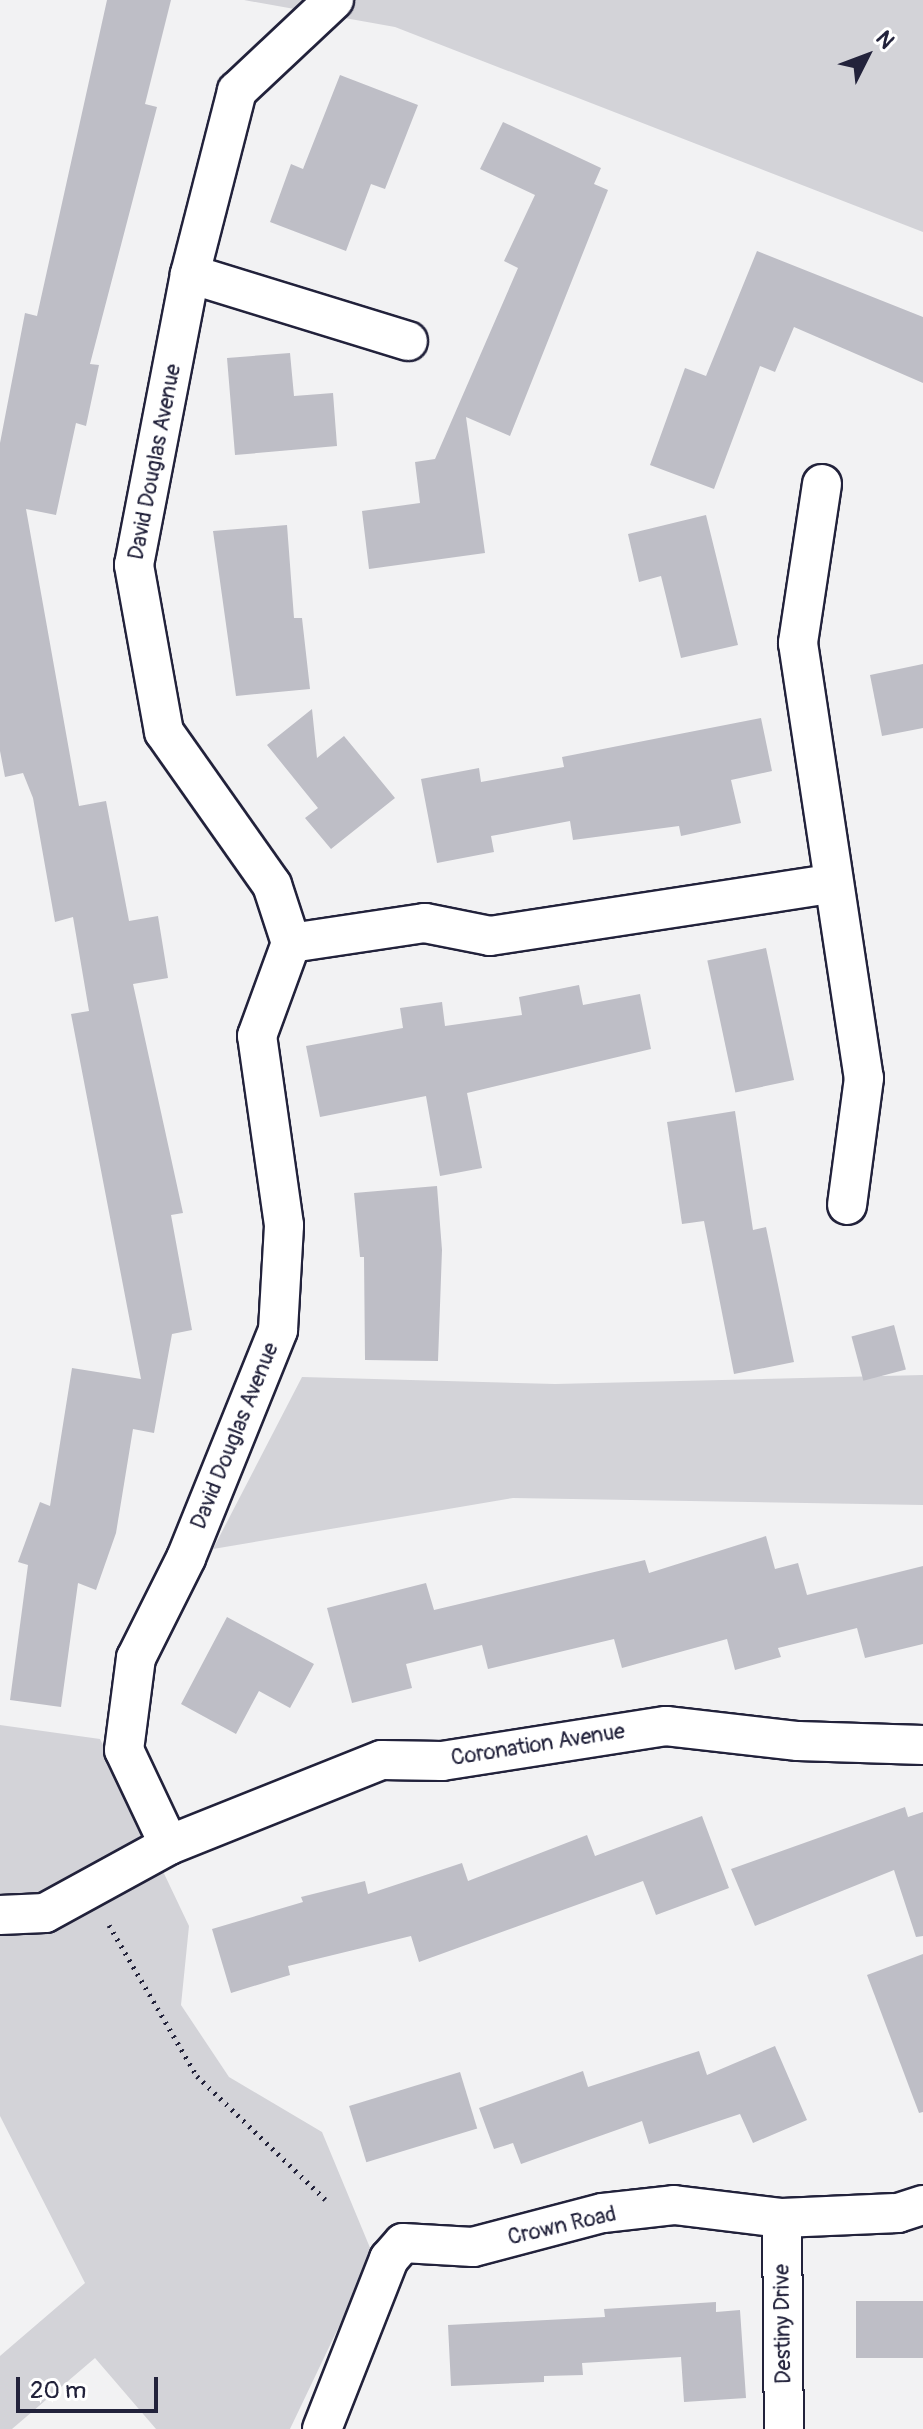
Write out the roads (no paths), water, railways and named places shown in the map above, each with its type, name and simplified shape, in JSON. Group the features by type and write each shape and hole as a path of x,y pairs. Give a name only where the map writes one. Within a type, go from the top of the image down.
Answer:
{"street":[{"name":"David Douglas Avenue","path":"169,1845 124,1750 136,1658 186,1558 278,1330 284,1225 257,1036 291,943 272,885 164,732 134,565 190,274 237,91 334,0"},
{"path":"190,274 408,341"},
{"path":"822,484 798,643 831,884 864,1078 847,1205"},
{"path":"291,943 425,923 490,936 831,884"},
{"name":"Coronation Avenue","path":"0,1915 45,1913 169,1845 382,1760 442,1761 666,1726 798,1741 923,1745"},
{"name":"Crown Road","path":"322,2429 389,2259 403,2243 473,2247 603,2213 674,2205 782,2218 898,2213 923,2205"},
{"name":"Destiny Drive","path":"782,2218 784,2429"}]}
